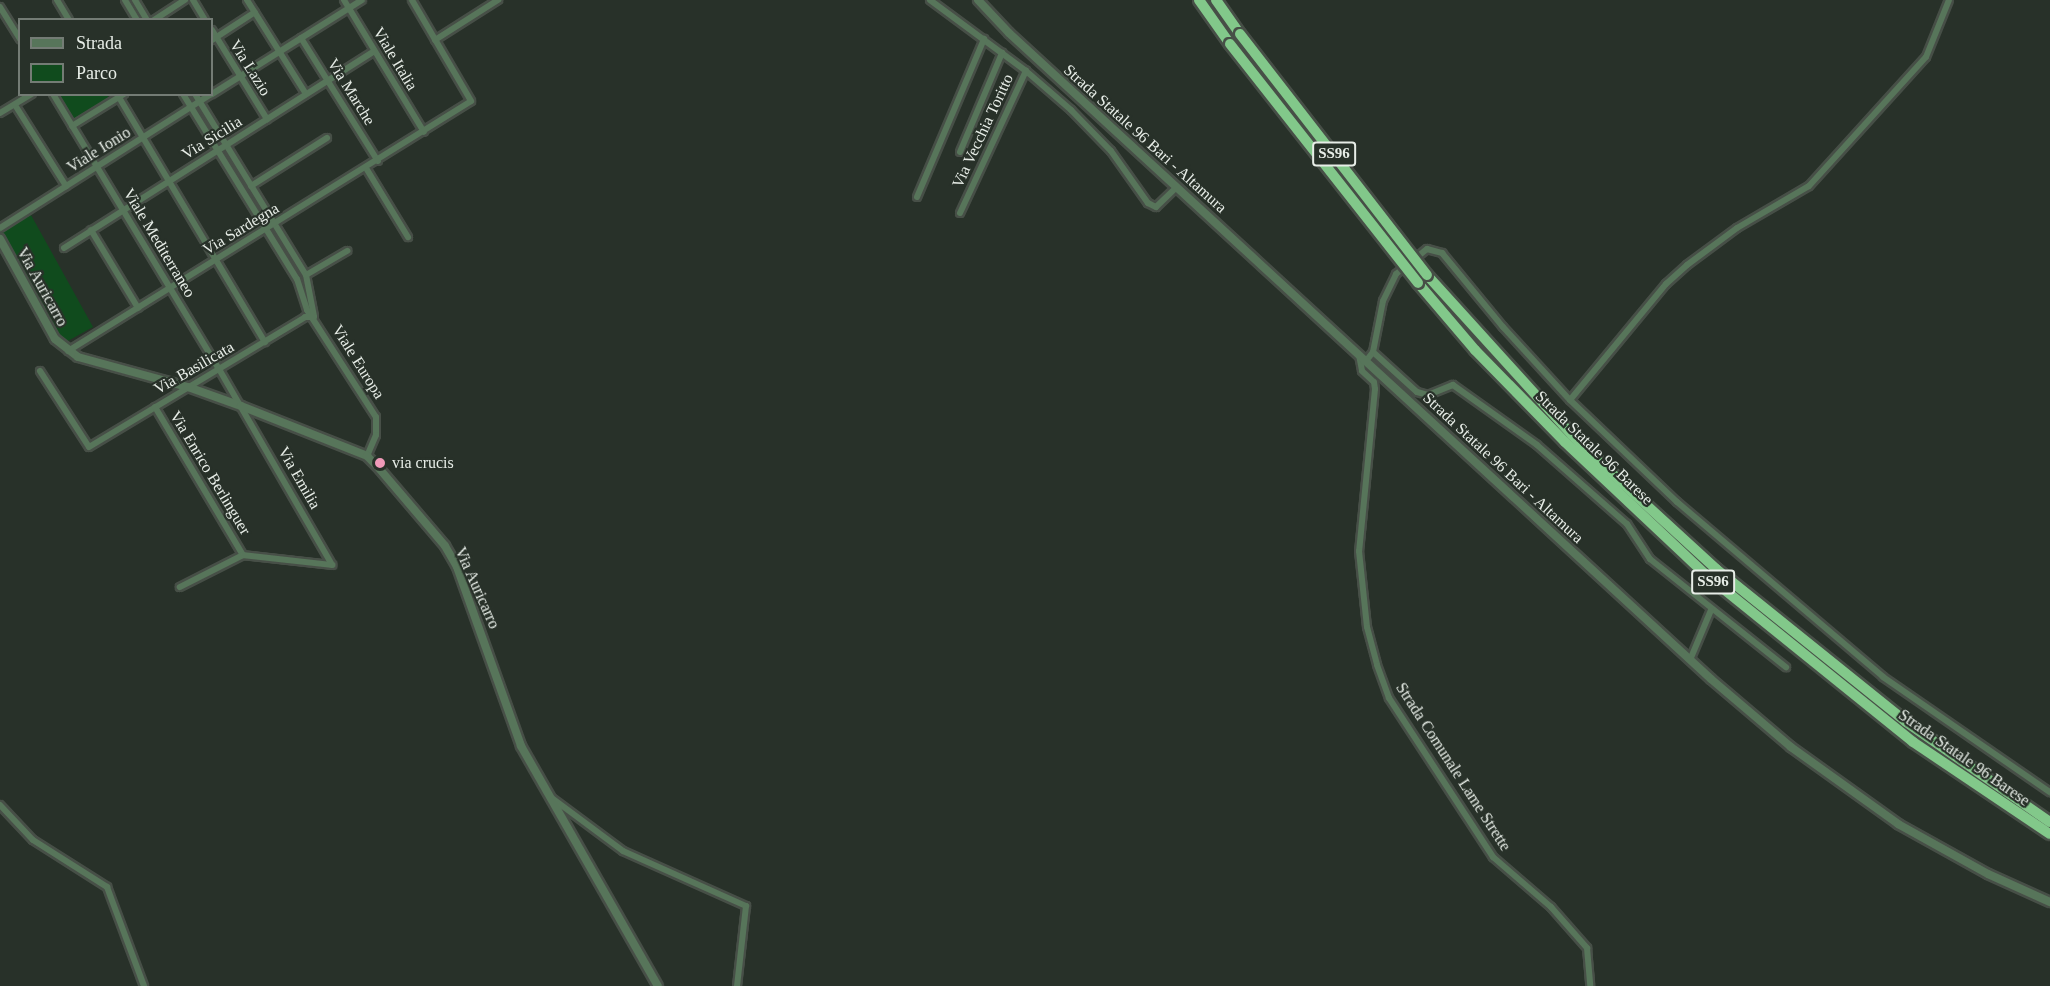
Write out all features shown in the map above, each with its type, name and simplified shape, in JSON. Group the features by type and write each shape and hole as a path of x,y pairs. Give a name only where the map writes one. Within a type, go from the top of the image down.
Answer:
{"highway":[{"name":"Strada Statale 96 Barese","path":"1199,0 1230,44 1418,282 1475,350 1565,442 1705,574 1913,742 2050,834"},
{"name":"Strada Statale 96 Barese","path":"1216,0 1427,275 1582,446 1716,569 1906,722 2050,822"}],"street":[{"path":"7,0 0,6 18,36"},
{"path":"57,0 68,18"},
{"path":"125,0 136,18"},
{"path":"135,0 146,18"},
{"path":"157,18 185,0"},
{"path":"193,0 204,18"},
{"path":"247,0 306,94"},
{"name":"Viale Italia","path":"344,0 424,132"},
{"name":"Viale Ionio","path":"213,93 362,0"},
{"path":"412,0 435,40 498,0"},
{"name":"Via Vecchia Toritto","path":"930,0 1026,71 960,213"},
{"name":"Strada Statale 96 Bari - Altamura","path":"978,0 1690,660 1791,747 1854,795 1943,850 2050,902"},
{"path":"1570,400 1666,284 1687,265 1737,228 1809,186 1926,57 1949,0"},
{"path":"214,38 255,12"},
{"name":"Via Lazio","path":"214,38 267,119"},
{"name":"Via Marche","path":"301,38 378,161"},
{"path":"917,197 984,39"},
{"name":"Via Sardegna","path":"68,351 275,225 471,101 435,40"},
{"name":"Via Sicilia","path":"64,248 374,51"},
{"path":"960,152 1002,53"},
{"path":"1026,71 1111,151 1148,203 1156,207 1178,187"},
{"path":"0,113 29,96"},
{"name":"Viale Mediterraneo","path":"54,96 241,406"},
{"path":"72,126 120,96 265,342"},
{"name":"Viale Europa","path":"184,96 297,279 308,309 376,417 376,435 367,456"},
{"name":"Viale Europa","path":"196,96 306,275 314,317"},
{"name":"Viale Ionio","path":"0,228 208,96"},
{"path":"15,105 66,186"},
{"path":"251,186 327,138"},
{"path":"366,168 408,237"},
{"path":"91,230 138,308"},
{"name":"Via Auricarro","path":"0,239 55,339 68,351 105,367 188,387 367,456 445,546 457,567 521,746 658,986"},
{"path":"1366,361 1373,352 1389,284 1420,252 1437,249 1570,400 1677,502 1842,644 2050,792"},
{"path":"306,275 347,251"},
{"name":"Via Basilicata","path":"40,371 89,447 305,317 314,317"},
{"path":"1373,352 1417,392 1428,395 1453,385 1537,445 1628,524 1650,559 1786,667"},
{"name":"Strada Comunale Lame Strette","path":"1359,354 1362,371 1374,382 1375,389 1359,551 1367,627 1389,698 1493,857 1551,907 1587,948 1590,986"},
{"name":"Via Emilia","path":"241,406 332,566 243,555"},
{"name":"Via Enrico Berlinguer","path":"155,407 243,555 180,587"},
{"path":"1690,660 1712,610"},
{"path":"548,794 623,851 746,906 737,986"},
{"path":"0,805 33,840 107,887 144,986"}],"green space":[{"path":"56,96 108,96 111,101 73,125"},
{"path":"31,215 93,327 63,343 1,231"}],"place":[{"name":"via crucis","path":"380,463"}]}
